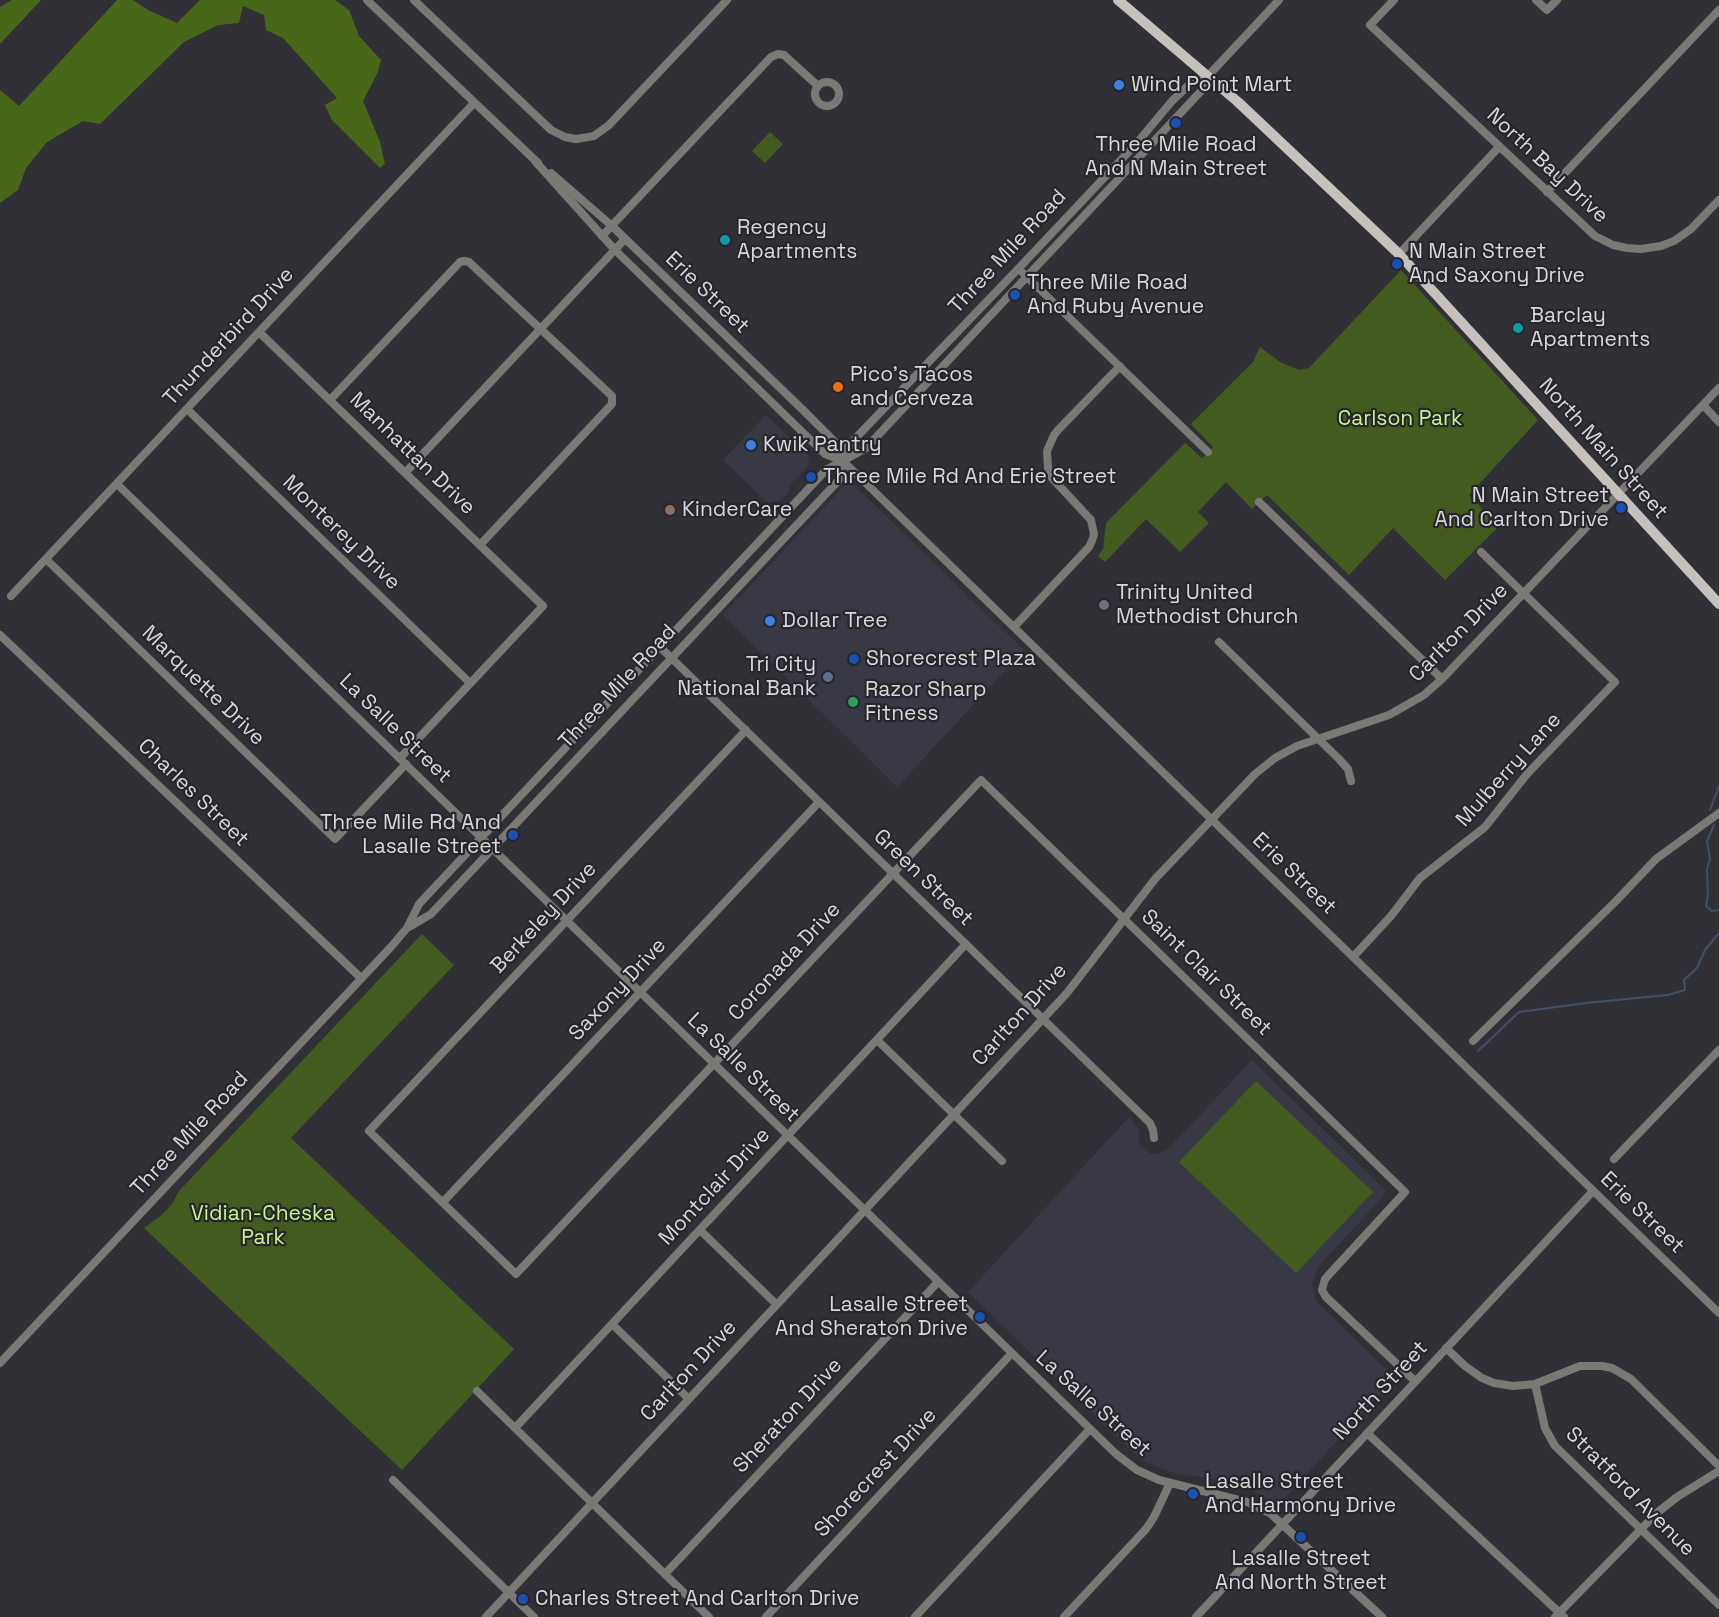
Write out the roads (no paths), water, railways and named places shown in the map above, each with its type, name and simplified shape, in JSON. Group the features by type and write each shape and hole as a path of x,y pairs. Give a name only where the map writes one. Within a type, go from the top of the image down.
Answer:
{"main road":[{"name":"North Main Street","path":"1118,0 1238,102 1399,254 1719,604"}],"street":[{"name":"Erie Street","path":"367,0 535,160 612,226 780,388 835,442 843,461"},
{"path":"414,0 551,130 565,137 576,139 594,136 609,125 727,0"},
{"name":"Three Mile Road","path":"0,1363 361,978 407,928 419,904 660,647 827,470 867,448 1203,89 1207,77 1279,0"},
{"name":"North Bay Drive","path":"1394,0 1370,25 1595,236 1614,245 1641,249 1661,246 1691,229 1719,200"},
{"path":"1536,0 1547,10 1557,0"},
{"path":"1547,192 1719,10"},
{"path":"603,236 771,57 778,54 784,55 818,85"},
{"name":"Three Mile Road","path":"407,928 431,914 670,657 839,480 848,446 1018,269 1179,94 1193,81 1207,77"},
{"name":"Thunderbird Drive","path":"11,596 474,103"},
{"path":"1399,254 1499,147"},
{"name":"Erie Street","path":"535,160 615,250 825,454 843,461 1719,1313"},
{"path":"405,473 625,239"},
{"path":"330,400 460,262 467,262 612,396 612,404 480,545"},
{"path":"1018,269 1208,452"},
{"name":"Manhattan Drive","path":"259,332 543,606 470,683"},
{"path":"718,349 728,338"},
{"path":"1014,627 1089,547 1092,541 1094,534 1091,520 1052,478 1048,468 1047,451 1058,430 1120,366"},
{"path":"770,399 780,388"},
{"name":"Carlton Drive","path":"486,1617 1042,1019 1083,974 1123,918 1155,879 1265,765 1286,752 1402,710 1424,695 1442,679 1719,388"},
{"path":"1703,405 1719,422"},
{"name":"Monterey Drive","path":"187,409 470,683"},
{"name":"La Salle Street","path":"117,484 1127,1464 1148,1476 1246,1502 1260,1508 1282,1524 1382,1617"},
{"path":"1259,502 1442,679"},
{"path":"1481,552 1523,594"},
{"name":"Marquette Drive","path":"46,559 335,839 403,761"},
{"name":"Mulberry Lane","path":"1353,957 1391,916 1420,878 1485,827 1527,774 1615,682 1523,594"},
{"name":"Charles Street","path":"0,635 361,978"},
{"path":"1219,642 1348,769 1351,781"},
{"name":"Green Street","path":"660,647 1150,1123 1154,1130 1154,1138"},
{"path":"403,761 470,683"},
{"name":"Berkeley Drive","path":"443,1202 369,1131 746,730"},
{"name":"Coronada Drive","path":"443,1202 516,1274 981,780"},
{"name":"Saint Clair Street","path":"981,780 1405,1192 1325,1278 1322,1290 1326,1297 1414,1381"},
{"name":"Saxony Drive","path":"443,1202 819,802"},
{"path":"1473,1041 1656,860 1719,813"},
{"name":"Montclair Drive","path":"515,1428 966,944"},
{"path":"877,1040 1002,1161"},
{"path":"1614,1159 1719,1050"},
{"name":"North Street","path":"1198,1616 1593,1191"},
{"path":"700,1230 776,1304"},
{"name":"Sheraton Drive","path":"665,1574 938,1282"},
{"path":"612,1324 689,1399"},
{"path":"1446,1348 1476,1374 1494,1383 1513,1386 1535,1384 1580,1366 1612,1368 1631,1379 1719,1466"},
{"name":"Shorecrest Drive","path":"766,1617 1011,1353"},
{"name":"Stratford Avenue","path":"1535,1384 1549,1438 1555,1446 1719,1605"},
{"path":"477,1391 709,1617"},
{"path":"915,1617 1090,1429"},
{"path":"1367,1433 1559,1615 1640,1529 1677,1497 1719,1471"},
{"path":"393,1480 534,1617"},
{"path":"1064,1617 1146,1529 1170,1483"}],"waterway":[{"path":"1710,810 1719,786"},
{"path":"1714,825 1707,841 1710,859 1707,869 1706,906 1712,911 1719,910"},
{"path":"1478,1051 1519,1012 1668,995 1685,990 1684,980 1697,968 1705,950 1719,933"}],"place":[{"name":"Wind Point Mart","path":"1119,85"},
{"name":"Three Mile Road And N Main Street","path":"1176,123"},
{"name":"Regency Apartments","path":"725,240"},
{"name":"N Main Street And Saxony Drive","path":"1397,264"},
{"name":"Three Mile Road And Ruby Avenue","path":"1015,295"},
{"name":"Barclay Apartments","path":"1518,328"},
{"name":"Pico's Tacos and Cerveza","path":"838,387"},
{"name":"Kwik Pantry","path":"751,445"},
{"name":"Three Mile Rd And Erie Street","path":"811,477"},
{"name":"N Main Street And Carlton Drive","path":"1621,508"},
{"name":"KinderCare","path":"670,510"},
{"name":"Trinity United Methodist Church","path":"1104,605"},
{"name":"Dollar Tree","path":"770,621"},
{"name":"Shorecrest Plaza","path":"854,659"},
{"name":"Tri City National Bank","path":"828,677"},
{"name":"Razor Sharp Fitness","path":"853,702"},
{"name":"Three Mile Rd And Lasalle Street","path":"513,835"},
{"name":"Lasalle Street And Sheraton Drive","path":"980,1317"},
{"name":"Lasalle Street And Harmony Drive","path":"1193,1494"},
{"name":"Lasalle Street And North Street","path":"1301,1537"},
{"name":"Charles Street And Carlton Drive","path":"523,1599"}],"park label":[{"name":"Carlson Park","path":"1400,419"},
{"name":"Vidian-Cheska Park","path":"263,1226"}]}
